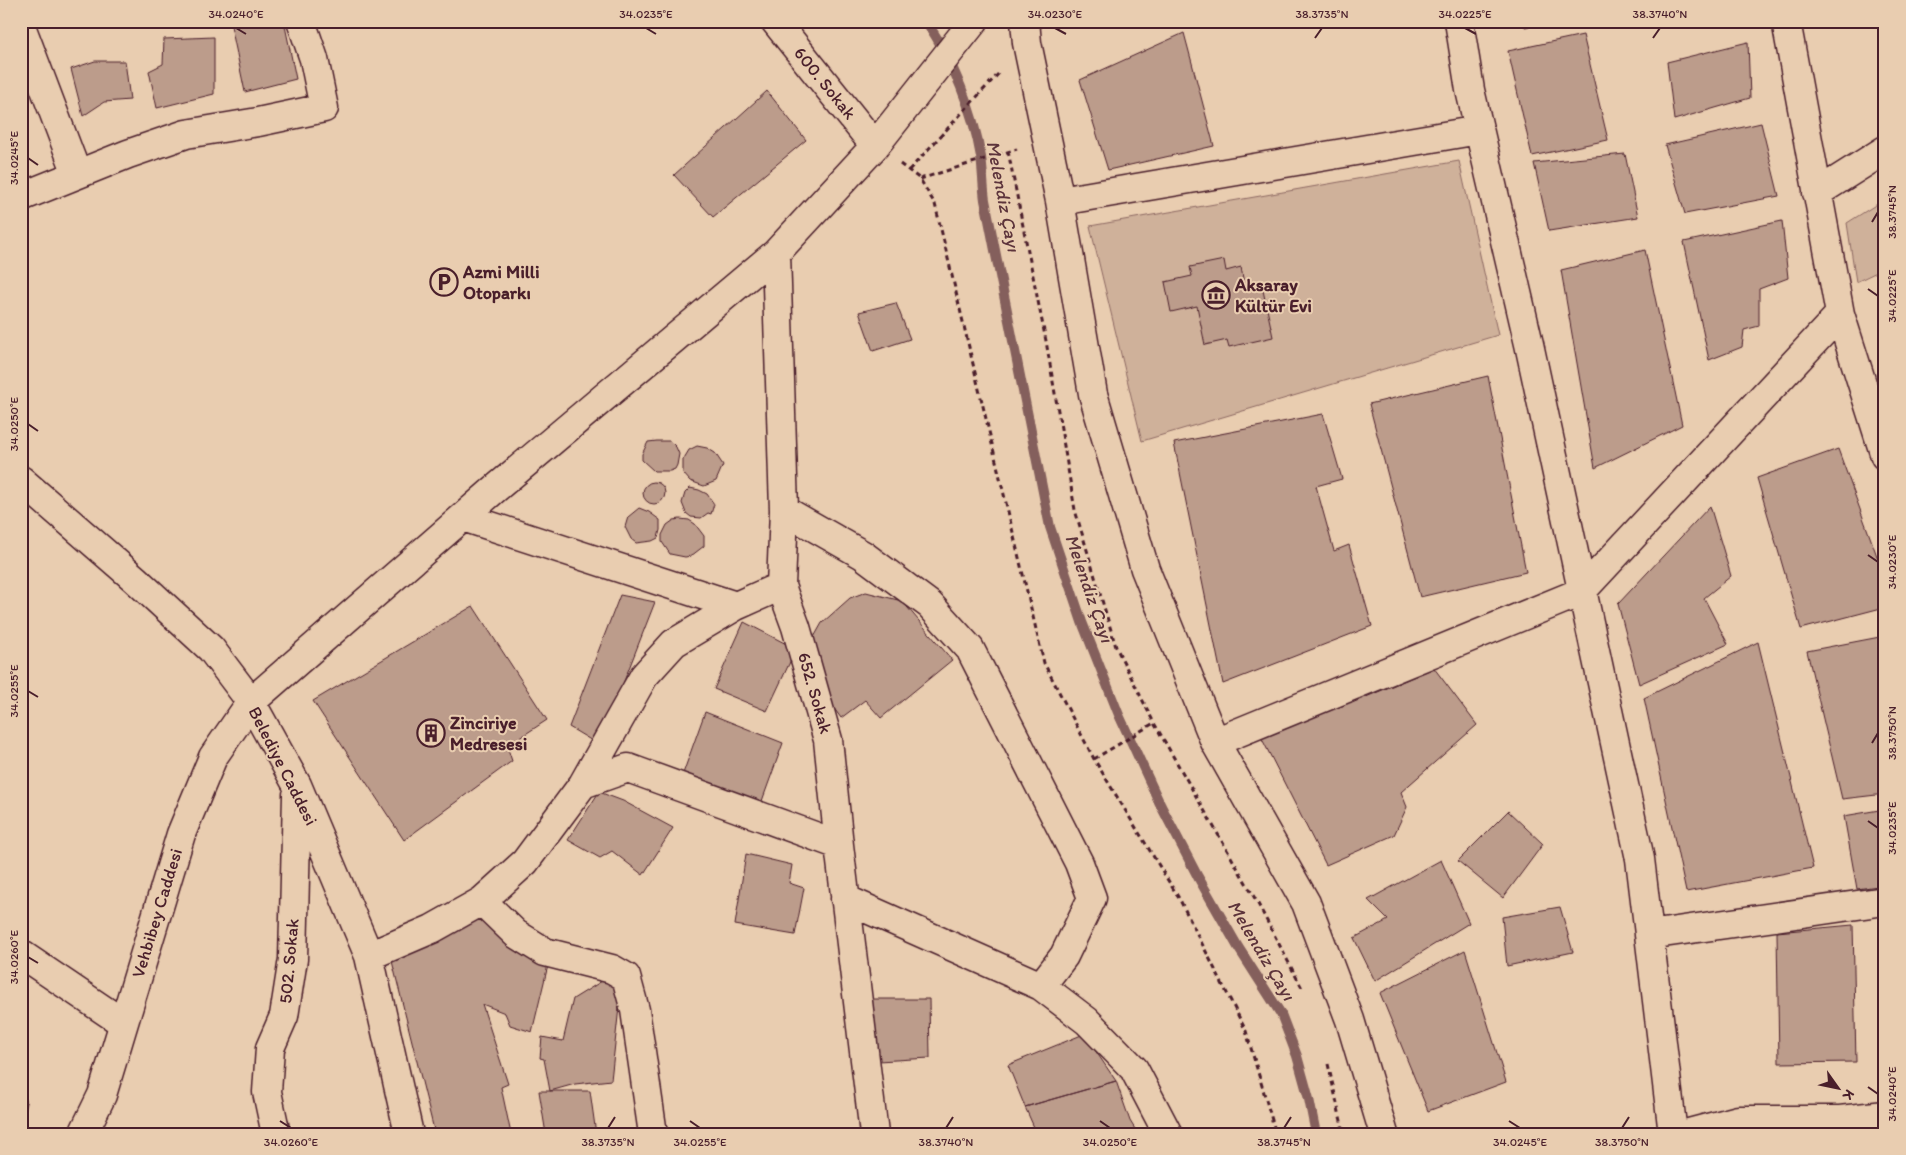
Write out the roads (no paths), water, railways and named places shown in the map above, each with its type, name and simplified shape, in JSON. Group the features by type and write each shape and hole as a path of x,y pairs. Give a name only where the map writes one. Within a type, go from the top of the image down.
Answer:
{"street":[{"path":"21,196 186,134 258,122 324,108 314,59 302,21"},
{"name":"600. Sokak","path":"774,21 875,146"},
{"name":"Vehbibey Caddesi","path":"83,1134 102,1095 181,834 213,757 251,702 510,476 776,253 875,146 974,21"},
{"path":"1459,21 1470,90 1529,344 1640,859 1673,1134"},
{"path":"1786,21 1840,314 1881,428 1885,456"},
{"path":"21,26 77,174"},
{"path":"1026,32 1060,201 1093,394 1146,569 1215,742 1306,903 1350,1020 1384,1134"},
{"path":"1060,201 1480,130"},
{"path":"1817,192 1885,150"},
{"name":"652. Sokak","path":"776,253 784,510 781,586 796,627 828,740 838,845 874,1134"},
{"path":"1215,742 1581,592 1840,314"},
{"name":"Belediye Caddesi","path":"21,480 135,579 211,649 251,702 297,785 369,956 410,1134"},
{"path":"784,510 870,560 930,605 970,649 1079,863 1092,898 1064,956 1040,986"},
{"path":"464,517 736,606"},
{"path":"369,956 432,929 482,901 525,862 583,784 644,676 674,643 736,606 781,586"},
{"path":"583,784 628,768 838,845"},
{"name":"502. Sokak","path":"276,1134 267,1092 270,1048 284,1016 293,959 297,785"},
{"path":"845,899 1040,986 1087,1021 1134,1069 1168,1134"},
{"path":"482,901 516,934 545,952 612,969 626,977 635,1010 653,1134"},
{"path":"1649,935 1885,901"},
{"path":"21,954 123,1023"},
{"path":"1685,1134 1738,1120 1840,1120 1885,1115"}],"waterway":[{"name":"Melendiz Çayı","path":"926,21 936,36 961,86 973,122 982,162 985,200 1050,527 1082,622 1119,715 1161,806 1198,877 1238,947 1281,1014 1297,1056 1316,1134"}],"place":[{"name":"Azmi Milli Otoparkı","path":"444,282"},
{"name":"Aksaray Kültür Evi","path":"1216,295"},
{"name":"Zinciriye Medresesi","path":"431,733"}]}
